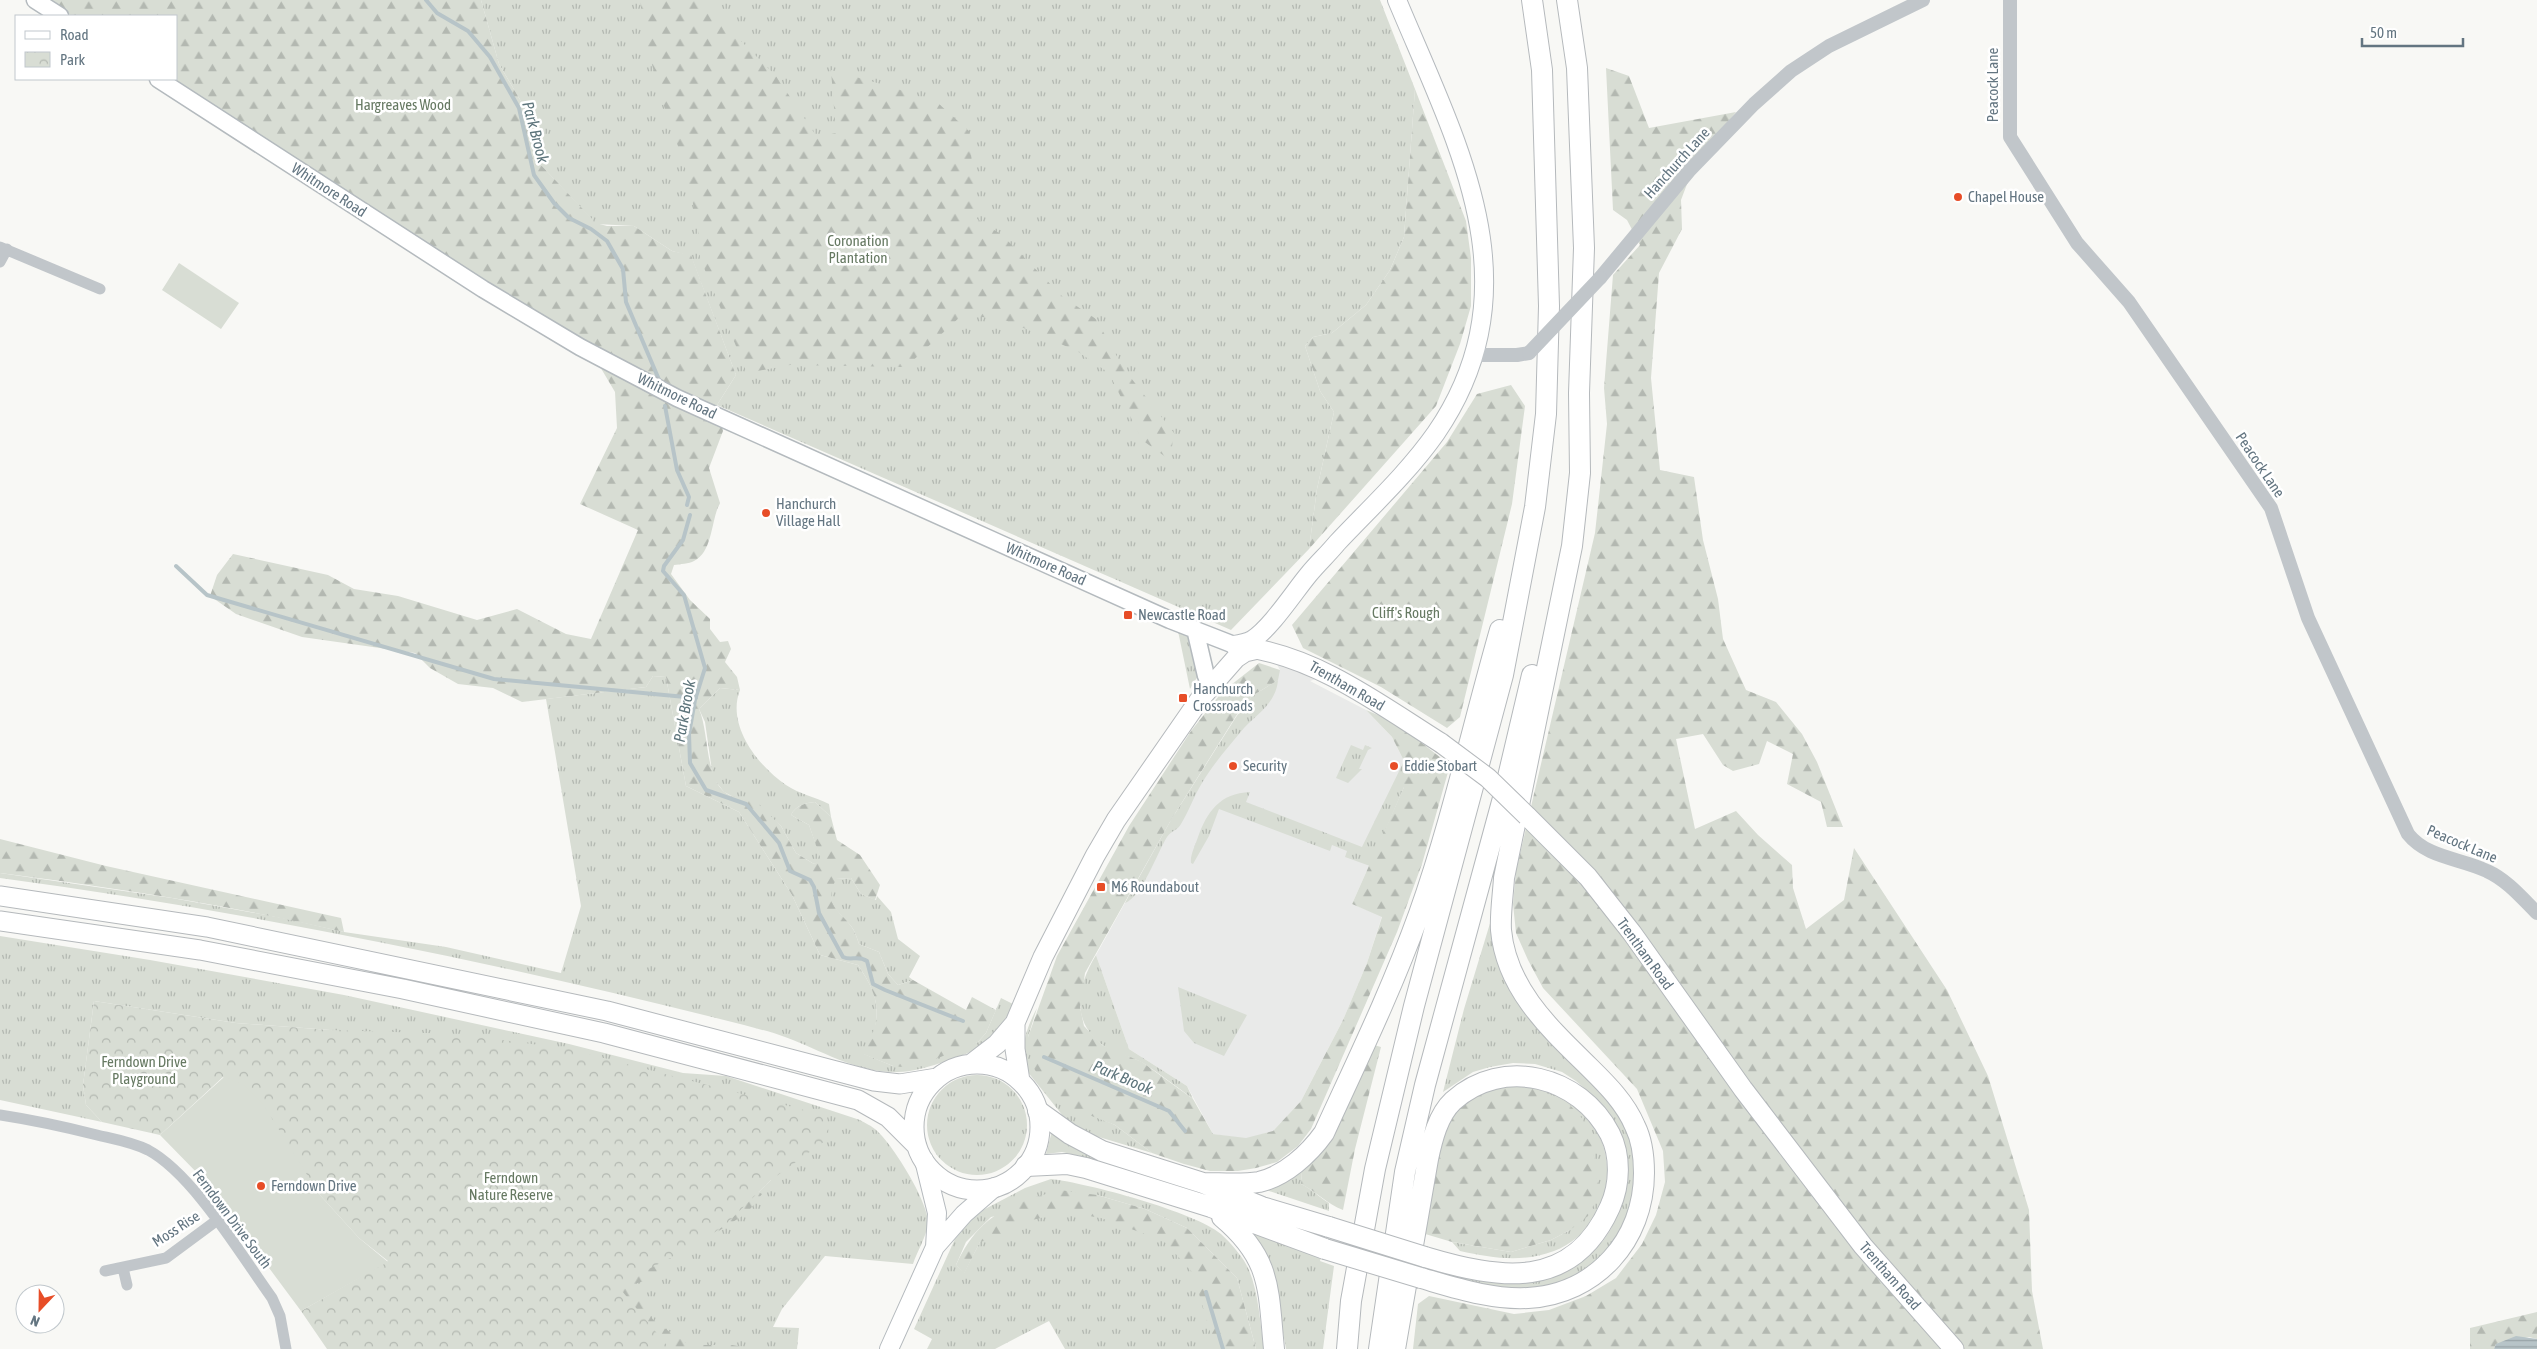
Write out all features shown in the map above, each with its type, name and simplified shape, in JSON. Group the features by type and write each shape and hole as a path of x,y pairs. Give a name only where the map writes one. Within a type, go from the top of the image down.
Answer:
{"highway":[{"path":"1347,1349 1351,1301 1375,1169 1414,1006 1503,676 1535,507 1546,414 1549,306 1542,70 1532,0"},
{"path":"1026,1166 1067,1164 1086,1168 1211,1208 1325,1249 1421,1278 1502,1298 1530,1298 1558,1293 1585,1281 1610,1262 1631,1234 1640,1212 1644,1184 1644,1156 1636,1127 1621,1101 1532,1009 1507,957 1501,930 1504,878 1572,546 1580,473 1579,392 1584,248 1577,68 1567,0"},
{"path":"1379,1349 1405,1172 1420,1104 1503,798 1554,586 1570,489 1579,392"},
{"path":"1203,1183 1258,1182 1276,1175 1309,1151 1324,1133 1394,980 1419,914 1443,842 1535,507"},
{"path":"1189,716 1193,693 1234,645"},
{"name":"Trentham Road","path":"1234,645 1258,648 1302,661 1327,672 1441,743 1488,778 1527,816 1588,877 1632,933 1742,1089 1862,1246 1954,1349"},
{"path":"971,1064 997,1044 1015,1024 1043,957 1095,856 1116,820 1189,716 1209,702 1258,648"},
{"path":"0,896 207,927 607,1011 874,1081 900,1084 937,1078"},
{"path":"0,921 200,950 403,989 604,1034 858,1100 888,1117 940,1177 961,1188 995,1187 1012,1178 1026,1166 1033,1156 1040,1134 1038,1111 1031,1094 1020,1081 998,1067 971,1064 953,1068 928,1086 916,1109 914,1127 920,1153"},
{"path":"1015,1024 1015,1049 1020,1081"},
{"path":"1038,1111 1086,1144 1203,1183 1262,1206 1329,1227 1425,1257 1464,1269 1510,1275 1548,1268 1578,1251 1592,1238 1604,1221 1612,1202 1616,1184 1617,1152 1601,1120 1572,1093 1528,1075 1491,1078 1470,1089 1452,1102 1434,1134 1428,1159 1395,1349"},
{"path":"1211,1208 1244,1236 1263,1265 1274,1349"}],"main road":[{"path":"35,0 58,15"},
{"path":"1234,645 1254,639 1292,598 1308,575 1403,473 1435,434 1466,381 1474,355 1485,288 1482,245 1468,173 1397,0"},
{"name":"Whitmore Road","path":"160,80 483,289 580,347 677,398 1234,645"},
{"path":"1258,648 1300,603 1308,575"},
{"path":"1195,629 1205,661 1206,676"},
{"path":"920,1153 937,1213 935,1248"},
{"path":"889,1349 935,1248 964,1214 995,1187"}],"street":[{"name":"Hanchurch Lane","path":"1474,355 1517,355 1529,353 1600,278 1689,171 1761,97 1791,71 1829,46 1923,0"},
{"name":"Peacock Lane","path":"2010,0 2010,137 2076,243 2129,302 2271,508 2308,618 2408,834 2425,848 2487,871 2501,879 2537,913"},
{"path":"0,262 3,248 100,289"},
{"name":"Ferndown Drive South","path":"0,1115 44,1122 129,1143 148,1150 186,1180 272,1298 280,1316 286,1349"},
{"name":"Moss Rise","path":"105,1271 166,1258 216,1221"},
{"path":"123,1268 127,1285"}],"shaded area":[{"name":"Eddie Stobart","path":"1275,661 1319,678 1310,681 1366,710 1392,737 1404,761 1404,787 1352,904 1382,916 1367,963 1343,1020 1301,1101 1273,1131 1246,1139 1213,1134 1187,1086 1129,1049 1096,955 1171,820 1280,670"},
{"path":"2516,1336 2537,1339 2537,1349 2494,1349 2496,1344"}],"green space":[{"name":"Hargreaves Wood","path":"46,0 481,0 499,64 532,120 540,164 596,223 607,226 634,226 672,251 691,255 736,375 717,405 723,431 709,468 720,503 708,543 700,557 690,563 674,565 671,574 690,600 710,619 710,629 720,642 728,641 731,649 725,662 737,677 740,690 720,688 699,709 711,767 716,781 724,791 735,797 751,797 781,826 796,853 814,864 821,860 809,825 791,815 801,805 815,802 831,817 837,840 860,855 880,885 875,900 861,894 851,878 836,879 831,895 837,911 852,928 859,944 879,952 888,974 898,985 913,980 966,1010 972,997 996,1010 986,1033 978,1042 913,1068 893,1066 863,1054 874,1030 877,1009 866,977 858,965 820,955 792,895 739,812 686,786 666,677 653,676 646,687 522,702 493,688 458,684 430,668 415,653 302,637 236,614 210,596 217,575 233,554 328,575 354,589 398,596 477,620 517,609 566,634 591,639 638,530 580,504 617,428 615,392 586,343 489,285 171,80 178,80 178,15 70,15"},
{"path":"481,0 1380,0 1415,89 1404,237 1390,270 1366,305 1332,333 1313,337 1305,346 1320,391 1334,412 1317,489 1309,549 1231,630 717,405 736,375 691,256 672,251 634,226 596,224 540,164 532,120 499,64"},
{"name":"Coronation Plantation","path":"640,0 705,0 713,5 738,38 776,76 817,137 836,133 831,70 895,88 939,104 969,131 977,219 1002,235 1063,297 1096,319 1124,369 1174,433 1170,460 1142,440 1109,373 1077,351 1000,318 961,316 906,367 790,365 747,373 700,258 698,227 684,162 664,106 646,44"},
{"path":"1606,68 1629,76 1649,128 1736,112 1695,163 1681,200 1682,229 1659,273 1651,378 1660,470 1694,477 1703,540 1718,599 1723,639 1746,690 1776,702 1802,734 1817,762 1843,827 1827,827 1821,802 1787,784 1793,754 1767,741 1759,764 1733,771 1723,765 1703,734 1676,739 1695,829 1736,811 1758,835 1792,865 1793,888 1806,929 1844,900 1854,848 1947,990 1988,1076 2029,1210 2032,1291 2043,1349 1413,1349 1418,1304 1429,1296 1514,1314 1549,1310 1586,1296 1616,1278 1642,1244 1656,1215 1665,1182 1663,1151 1637,1089 1543,988 1516,933 1513,904 1516,871 1595,533 1607,424 1604,388 1613,275 1640,245 1627,220 1613,210"},
{"path":"1415,89 1466,221 1471,258 1471,306 1460,344 1436,406 1309,549 1317,489 1334,412 1320,391 1305,346 1313,337 1332,333 1366,305 1390,270 1404,237"},
{"path":"179,263 239,303 221,329 162,290"},
{"name":"Cliff's Rough","path":"1511,385 1525,406 1512,504 1460,717 1447,728 1381,687 1303,648 1292,625 1447,442 1477,394"},
{"path":"1178,631 1190,637 1201,671 1190,689"},
{"path":"1259,663 1280,670 1278,680 1252,696 1236,716 1171,820 1085,973 1080,1007 1084,1026 1102,1045 1142,1062 1193,1099 1213,1134 1246,1138 1273,1131 1301,1101 1343,1020 1367,963 1382,917 1352,904 1404,787 1404,761 1392,737 1366,710 1395,722 1450,765 1422,864 1397,932 1311,1129 1298,1146 1277,1162 1238,1171 1210,1171 1152,1153 1115,1125 1071,1108 1044,1085 1032,1065 1028,1037 1057,956 1129,826 1191,731 1222,692"},
{"path":"653,676 666,677 686,786 739,812 792,895 820,955 858,965 872,989 877,1013 876,1022 873,1036 864,1054 893,1066 978,1042 986,1033 1001,998 1013,1004 1001,1026 988,1041 971,1052 928,1067 901,1072 880,1071 852,1064 785,1037 744,1025 467,960 281,923 0,878 0,873 172,898 288,919 344,932 446,947 561,973 581,906 546,699 646,687"},
{"path":"1278,680 1277,688 1270,701 1244,728 1212,768 1199,788 1180,826 1167,837 1143,884 1131,899 1125,903 1171,820 1236,717 1252,696"},
{"path":"720,688 740,690 737,703 737,717 741,730 747,744 765,767 791,788 829,804 831,817 815,802 801,805 791,815 809,825 822,861 814,864 796,853 781,826 767,814 724,792 713,778 705,722 699,709"},
{"path":"1351,745 1363,750 1365,745 1372,748 1368,750 1359,769 1362,769 1348,783 1336,778"},
{"path":"1404,761 1404,787 1370,866 1345,857 1347,851 1332,845 1330,851 1219,809 1209,836 1193,864 1191,863 1198,837 1210,812 1230,796 1250,792 1246,802 1362,847"},
{"path":"0,839 106,866 341,918 344,932 172,898 0,873"},
{"path":"851,878 861,894 876,900 877,896 891,912 898,939 920,956 909,977 913,980 898,985 888,974 879,952 859,944 852,928 837,911 831,895 835,879"},
{"path":"1491,920 1494,938 1621,1112 1635,1159 1637,1190 1635,1198 1623,1226 1614,1241 1592,1264 1578,1273 1564,1280 1531,1288 1517,1289 1490,1286 1423,1269 1426,1261 1465,1273 1579,1263 1603,1241 1611,1229 1625,1194 1627,1173 1620,1135 1612,1117 1601,1103 1576,1081 1562,1072 1535,1064 1513,1063 1473,1072 1443,1092 1464,1009"},
{"path":"0,936 150,960 344,995 569,1044 683,1073 726,1076 860,1120 874,1129 891,1147 917,1189 927,1215 928,1224 925,1234 913,1264 825,1256 782,1309 773,1327 799,1328 797,1349 670,1349 617,1285 725,1225 771,1180 330,1030 236,1023 94,1001 83,1085 86,1105 102,1122 0,1100"},
{"path":"1096,955 1129,1049 1187,1086 1193,1099 1143,1063 1106,1047 1091,1034 1081,1013 1080,1001 1085,978"},
{"path":"1178,987 1247,1015 1224,1056 1194,1043 1184,1031"},
{"name":"Ferndown Nature Reserve","path":"94,1001 236,1023 330,1030 457,1034 569,1049 827,1116 829,1138 771,1180 725,1225 698,1244 617,1285 670,1349 327,1349 301,1311 388,1261 359,1238 319,1194 303,1171 223,1077 160,1135 102,1122 86,1105 83,1085"},
{"path":"1037,1008 1028,1037 1099,1118 1115,1125 1152,1153 1089,1134 1077,1127 1063,1116 1027,1071 1024,1054 1025,1039"},
{"path":"1370,1044 1381,1047 1355,1149 1343,1210 1332,1205 1301,1184 1302,1171 1319,1156 1331,1139"},
{"path":"977,1075 996,1079 1012,1090 1023,1106 1027,1125 1023,1144 1012,1160 996,1171 977,1175 958,1171 942,1160 931,1144 927,1125 931,1106 942,1090 958,1079"},
{"name":"Ferndown Drive","path":"224,1077 243,1084 263,1104 319,1194 359,1238 388,1262 301,1311 203,1179 160,1135"},
{"path":"1526,1082 1559,1094 1576,1103 1599,1135 1605,1154 1607,1174 1604,1193 1598,1211 1587,1228 1572,1241 1542,1255 1507,1258 1460,1251 1452,1242 1511,1252 1551,1240 1570,1230 1500,1087"},
{"path":"1500,1087 1535,1088 1567,1102 1590,1127 1599,1194 1588,1216 1570,1230 1551,1240 1511,1252 1452,1242 1422,1233 1435,1165 1440,1146 1453,1115 1471,1099"},
{"path":"1052,1131 1085,1154 1326,1229 1080,1156 1062,1152 1046,1154"},
{"path":"1302,1171 1301,1184 1329,1203 1329,1211 1266,1190"},
{"path":"1051,1179 1114,1192 1165,1208 1208,1225 1221,1234 1237,1251 1249,1270 1257,1299 1264,1349 1256,1349 1237,1278 1187,1228 1145,1209 1097,1195 991,1217 966,1242 956,1265 964,1273 980,1242 1001,1226 1096,1204 1184,1242 1233,1349 1065,1349 1049,1321 995,1349 927,1349 932,1339 914,1329 955,1239 967,1224 983,1210 1025,1188"},
{"path":"737,1180 762,1194 747,1213 698,1244 678,1264 650,1279 629,1286 654,1321 689,1345 732,1345 754,1349 650,1349 551,1217"},
{"path":"1060,1190 1097,1195 1145,1209 1187,1228 1237,1278 1256,1349 1215,1349 1193,1273 1164,1241 1101,1218 1067,1212 1032,1220 998,1237 980,1242 964,1274 956,1265 975,1234 998,1214 1025,1201"},
{"path":"1250,1230 1322,1255 1320,1261 1334,1266 1323,1349 1286,1349 1270,1261 1263,1247"},
{"path":"2537,1312 2537,1339 2529,1337 2496,1344 2494,1349 2470,1349 2470,1328"}],"waterway":[{"name":"Park Brook","path":"426,0 437,13 468,31 490,57 519,108 534,175 554,203 569,218 591,229 607,241 623,269 626,302 660,382"},
{"name":"Park Brook","path":"665,406 677,470 689,497 687,505"},
{"name":"Park Brook","path":"690,515 683,540 664,566 663,571 684,595 705,668 695,700 689,734 690,763 706,790 746,804 779,843 790,871 810,880 814,887 819,913 843,957 861,958 867,961 873,984 963,1021"},
{"path":"176,566 207,595 494,679 696,698"},
{"name":"Park Brook","path":"1044,1057 1169,1111 1185,1131"},
{"name":"Park Brook","path":"1206,1292 1223,1349"}],"place":[{"name":"Chapel House","path":"1958,197"},
{"name":"Hanchurch Village Hall","path":"766,513"},
{"name":"Newcastle Road","path":"1128,615"},
{"name":"Hanchurch Crossroads","path":"1183,698"},
{"name":"Security","path":"1233,766"},
{"name":"Eddie Stobart","path":"1394,766"},
{"name":"M6 Roundabout","path":"1101,887"},
{"name":"Ferndown Drive","path":"261,1186"}],"park label":[{"name":"Ferndown Drive Playground","path":"144,1070"}]}
